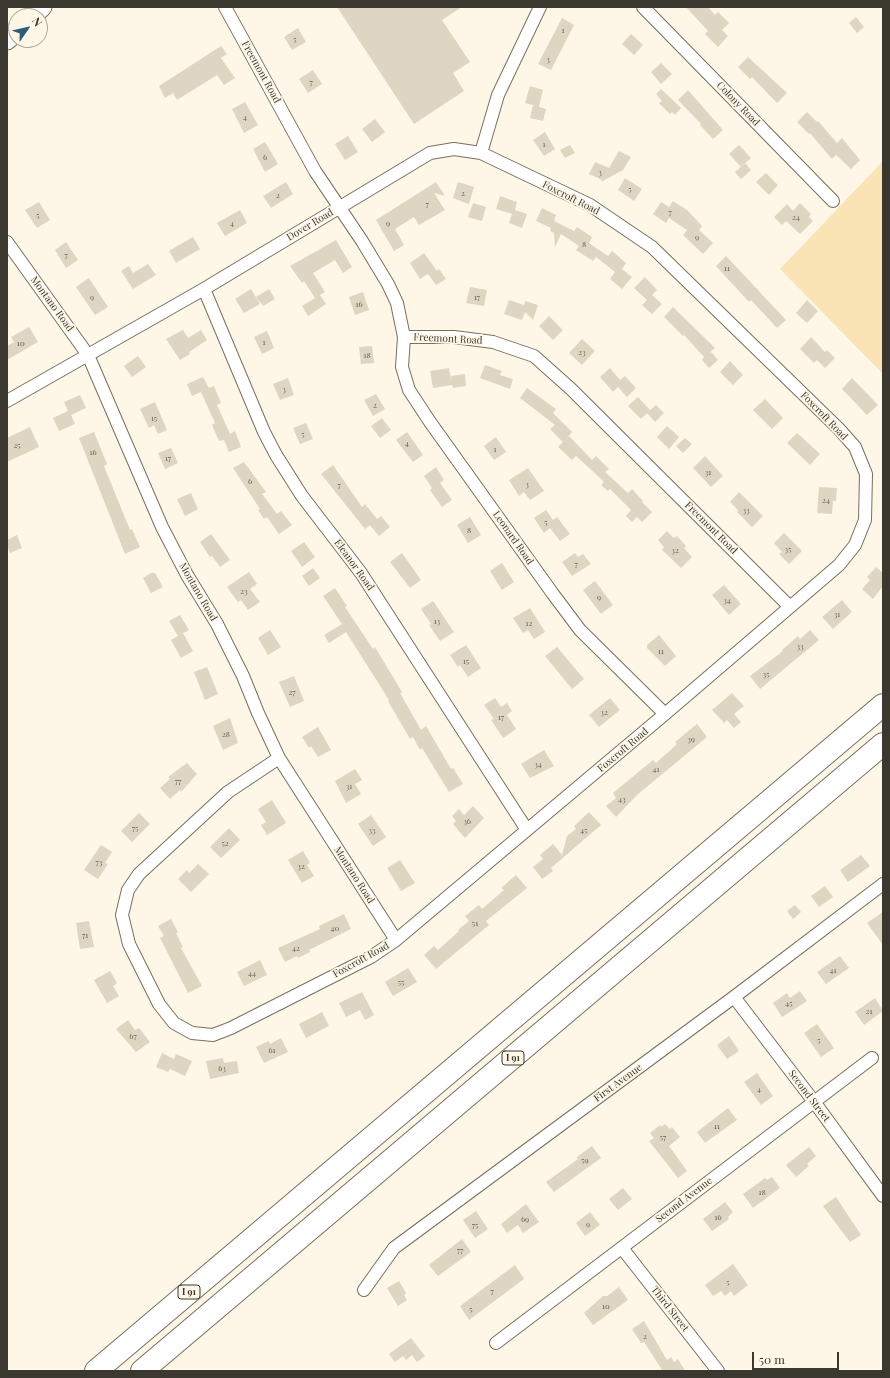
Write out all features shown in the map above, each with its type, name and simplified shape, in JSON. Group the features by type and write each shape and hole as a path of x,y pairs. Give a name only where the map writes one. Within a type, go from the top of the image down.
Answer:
{"highway":[{"name":"I 91","path":"96,1371 883,705"},
{"name":"I 91","path":"142,1371 883,744"}],"street":[{"name":"Freemont Road","path":"224,7 315,172 362,241 388,284 397,303 404,337 454,337 493,342 534,356 571,389 789,606"},
{"path":"481,153 498,96 540,7"},
{"name":"Colony Road","path":"643,7 833,201"},
{"name":"Dover Road","path":"7,401 204,289 338,207 430,154 454,149 481,153"},
{"name":"Foxcroft Road","path":"279,758 228,792 139,874 128,890 122,915 129,944 159,1004 174,1023 192,1033 213,1035 231,1028 371,957 396,940 665,714 789,606 839,565 855,545 865,520 866,474 855,447 834,424 652,247 590,205 481,153"},
{"name":"Montano Road","path":"7,242 88,355 162,527 187,575 217,624 243,676 279,758 396,940"},
{"name":"Eleanor Road","path":"204,289 264,432 276,455 302,496 362,573 527,830"},
{"name":"Leonard Road","path":"404,337 402,367 409,390 430,422 580,630 665,714"},
{"name":"First Avenue","path":"364,1290 394,1248 734,997 883,884"},
{"name":"Second Street","path":"734,997 815,1103 883,1196"},
{"name":"Second Avenue","path":"496,1342 815,1103 872,1058"},
{"name":"Third Street","path":"622,1248 718,1371"}],"shaded area":[{"path":"883,161 883,374 780,269"}],"building":[{"path":"337,7 462,7 442,20 470,62 453,73 464,91 414,124"},
{"path":"686,7 708,7 715,15 718,12 729,23 722,30 728,36 718,47 705,34 708,31"},
{"path":"856,17 864,27 857,33 849,23"},
{"path":"562,18 574,25 551,70 538,64"},
{"path":"298,28 306,42 292,50 284,37"},
{"path":"631,34 643,45 634,55 622,44"},
{"path":"221,46 227,54 221,58 235,78 224,85 217,75 177,100 173,93 165,98 159,86"},
{"path":"748,57 787,93 777,103 752,77 750,79 738,67"},
{"path":"661,63 672,74 661,84 651,72"},
{"path":"313,70 322,84 308,93 299,79"},
{"path":"530,86 543,90 539,107 546,109 543,121 530,118 533,105 525,103"},
{"path":"661,89 681,108 675,115 672,112 670,114 659,103 662,101 656,94"},
{"path":"688,90 723,130 713,139 678,100"},
{"path":"245,102 258,125 244,133 232,109"},
{"path":"807,112 817,122 818,121 837,143 842,138 860,160 851,169 836,155 832,159 810,133 809,134 797,122"},
{"path":"375,119 385,132 372,142 362,129"},
{"path":"545,132 555,149 544,156 533,140"},
{"path":"348,136 358,152 345,160 335,144"},
{"path":"265,142 278,164 265,172 253,149"},
{"path":"570,145 575,153 565,158 560,150"},
{"path":"739,145 751,158 741,167 729,154"},
{"path":"619,151 631,157 623,170 601,182 602,180 589,174 595,162 609,168"},
{"path":"745,163 751,170 741,179 735,172"},
{"path":"766,173 778,185 769,195 756,182"},
{"path":"625,178 642,189 634,201 618,190"},
{"path":"286,182 293,194 271,208 263,196"},
{"path":"436,182 445,196 434,193 445,210 419,225 414,217 395,229 404,245 394,251 376,220"},
{"path":"458,182 474,187 469,204 453,198"},
{"path":"500,196 517,202 515,210 527,214 522,228 509,223 512,214 496,209"},
{"path":"673,201 687,210 702,226 699,230 713,243 703,254 683,235 687,230 669,218 666,223 653,214 661,202 669,207"},
{"path":"39,202 50,220 37,228 25,210"},
{"path":"473,203 486,207 482,221 468,217"},
{"path":"800,203 811,214 809,217 813,221 800,234 786,221 782,225 774,217 787,204 793,211"},
{"path":"542,208 556,215 554,221 574,231 577,227 592,237 589,243 608,256 612,251 626,263 622,269 632,277 622,289 610,279 615,272 596,257 593,261 576,250 579,246 561,234 555,247 554,233 550,231 551,228 536,221"},
{"path":"240,210 247,223 225,236 217,223"},
{"path":"193,237 200,249 176,263 169,251"},
{"path":"336,240 352,267 343,273 335,260 313,273 325,292 315,298 304,281 302,283 290,266"},
{"path":"66,242 78,260 66,268 55,250"},
{"path":"424,253 437,271 439,269 446,279 436,285 428,274 420,279 410,263"},
{"path":"726,256 786,320 777,328 751,300 749,302 716,266"},
{"path":"148,264 156,275 133,289 121,271 129,266 133,273"},
{"path":"645,277 657,290 647,300 634,288"},
{"path":"89,278 108,307 95,315 76,287"},
{"path":"470,287 487,290 484,306 466,303"},
{"path":"251,289 260,304 244,313 235,299"},
{"path":"269,289 275,299 263,306 256,297"},
{"path":"363,292 369,310 355,315 349,297"},
{"path":"320,295 326,304 308,316 302,306"},
{"path":"652,295 662,304 652,314 642,305"},
{"path":"509,300 524,305 525,301 538,305 533,320 525,312 522,320 504,314"},
{"path":"807,300 818,311 807,323 796,313"},
{"path":"673,307 715,348 709,353 711,352 718,360 709,368 702,360 704,357 684,335 683,336 664,317"},
{"path":"549,316 563,330 553,340 539,326"},
{"path":"29,327 38,342 7,360 7,346 14,342 11,337"},
{"path":"183,330 188,338 201,330 207,340 180,360 166,339"},
{"path":"267,331 274,348 262,354 254,337"},
{"path":"811,337 825,352 827,350 835,358 825,368 817,360 814,363 800,349"},
{"path":"582,339 595,351 582,365 569,353"},
{"path":"372,346 374,363 361,364 359,347"},
{"path":"138,356 146,367 132,377 124,366"},
{"path":"730,361 743,375 733,385 720,372"},
{"path":"485,365 502,371 500,375 513,379 510,389 480,378"},
{"path":"449,368 452,383 451,376 465,374 466,386 453,388 452,385 433,388 430,371"},
{"path":"610,368 620,380 625,376 636,388 627,397 618,387 613,392 600,377"},
{"path":"203,377 209,388 214,386 221,403 217,405 230,434 235,431 241,447 229,452 224,440 219,441 212,425 215,423 201,392 192,396 187,384"},
{"path":"288,378 294,395 280,400 273,384"},
{"path":"852,378 878,405 867,415 842,389"},
{"path":"527,388 556,409 553,413 572,432 564,442 569,436 592,460 596,456 609,469 605,472 628,493 632,489 643,501 642,502 652,512 642,522 637,517 632,522 626,516 631,510 610,489 608,491 601,485 604,482 576,456 572,460 558,447 563,442 550,429 555,425 520,398"},
{"path":"376,394 385,409 373,416 364,400"},
{"path":"80,395 86,408 71,415 75,424 59,431 53,418 68,411 64,402"},
{"path":"638,397 650,410 641,419 628,406"},
{"path":"765,399 783,418 772,429 753,410"},
{"path":"155,402 167,430 158,434 154,425 149,428 140,409"},
{"path":"656,405 664,413 655,422 647,413"},
{"path":"382,418 391,430 380,438 371,426"},
{"path":"306,423 313,439 300,444 293,428"},
{"path":"667,426 679,437 669,449 657,437"},
{"path":"30,427 39,447 7,462 7,438"},
{"path":"94,432 107,464 104,466 130,530 132,529 140,547 125,554 79,438"},
{"path":"407,432 423,455 413,462 396,440"},
{"path":"797,433 820,454 810,465 787,443"},
{"path":"496,437 506,452 494,460 484,446"},
{"path":"685,438 692,444 683,453 676,446"},
{"path":"171,448 178,463 165,469 158,453"},
{"path":"705,456 723,476 711,487 693,468"},
{"path":"244,462 266,492 262,494 277,514 281,511 292,525 279,534 267,517 264,519 258,510 260,509 233,468"},
{"path":"333,465 362,507 365,504 377,519 381,516 390,527 379,536 370,525 365,529 321,474"},
{"path":"436,467 444,480 440,483 452,500 442,507 430,490 432,488 424,476"},
{"path":"528,468 544,491 530,500 524,492 519,496 509,480"},
{"path":"819,487 837,488 836,501 833,501 832,514 817,513"},
{"path":"739,492 763,516 752,527 737,512 738,510 730,502"},
{"path":"191,493 198,509 185,516 177,499"},
{"path":"546,510 553,520 557,517 570,534 560,541 550,528 544,533 534,518"},
{"path":"470,517 481,535 468,543 457,525"},
{"path":"667,531 674,538 677,536 686,546 684,548 692,557 681,568 662,550 664,547 658,540"},
{"path":"784,533 802,551 789,564 779,554 782,552 774,543"},
{"path":"211,534 230,560 220,567 212,556 210,557 200,542"},
{"path":"17,535 22,548 10,553 7,546 7,540"},
{"path":"304,542 315,557 302,567 291,551"},
{"path":"402,553 421,580 410,588 390,562"},
{"path":"575,553 578,557 583,554 591,564 572,576 562,562"},
{"path":"502,563 514,582 502,590 490,571"},
{"path":"876,567 883,573 883,586 873,599 862,589 870,580 867,577"},
{"path":"313,568 320,578 309,586 302,576"},
{"path":"249,572 257,584 250,589 260,602 248,610 241,600 238,602 227,587"},
{"path":"151,573 155,573 163,587 151,593 143,578"},
{"path":"595,581 613,605 601,614 583,590"},
{"path":"724,585 741,604 729,615 712,595"},
{"path":"335,588 347,606 345,607 373,649 375,647 402,692 400,693 421,730 426,726 451,769 453,768 463,784 449,792 422,748 420,750 413,737 410,739 388,701 389,700 346,632 329,643 324,635 342,624 323,596"},
{"path":"842,600 852,612 833,629 822,617"},
{"path":"433,601 454,632 440,641 429,625 431,624 421,609"},
{"path":"530,608 545,632 534,639 528,630 523,633 513,618"},
{"path":"180,615 189,630 178,636 169,621"},
{"path":"270,630 281,647 268,655 258,638"},
{"path":"810,630 819,640 760,689 750,676 783,651 782,650 798,636 800,639"},
{"path":"183,633 193,651 181,658 171,640"},
{"path":"659,635 676,656 665,666 647,648 647,645"},
{"path":"466,645 481,668 468,677 460,665 458,667 450,655"},
{"path":"557,647 584,679 572,689 545,656"},
{"path":"207,667 218,694 205,700 194,672"},
{"path":"294,676 304,701 290,707 279,682"},
{"path":"732,693 744,706 734,714 741,722 734,728 727,720 724,723 712,710"},
{"path":"495,698 501,707 507,703 512,711 507,715 516,729 503,738 491,720 494,719 484,705"},
{"path":"610,698 620,710 599,727 589,715"},
{"path":"230,718 238,743 223,750 213,726"},
{"path":"697,724 707,737 637,795 616,817 606,806 616,798 613,793 653,760 656,763 677,744 675,742"},
{"path":"318,727 331,750 318,757 311,746 309,748 302,737"},
{"path":"544,750 554,766 530,778 521,764"},
{"path":"187,763 197,774 181,792 180,790 170,799 160,788 170,779 168,777"},
{"path":"355,769 362,780 355,784 361,794 346,803 335,781"},
{"path":"272,800 286,823 267,835 261,825 266,822 258,809"},
{"path":"473,806 484,818 465,838 453,824 456,821 452,816 459,809 464,815"},
{"path":"589,812 601,825 551,868 553,871 542,879 533,867 543,859 540,855 553,844 562,855 567,836 576,829 574,826"},
{"path":"139,813 150,824 132,842 121,831"},
{"path":"371,815 386,837 373,846 358,824"},
{"path":"229,828 240,840 221,858 210,847"},
{"path":"101,845 112,852 105,863 108,864 98,879 84,870"},
{"path":"303,851 310,863 307,865 314,876 302,883 288,860"},
{"path":"861,855 870,866 848,882 840,870"},
{"path":"400,860 415,883 401,891 387,868"},
{"path":"198,864 209,874 191,892 178,879 187,870 189,873"},
{"path":"516,875 527,888 486,921 489,925 436,969 424,955 434,946 438,950 469,921 465,916 479,905 482,909 504,890 501,888"},
{"path":"825,886 833,897 819,907 811,896"},
{"path":"795,905 801,912 793,919 787,911"},
{"path":"883,912 883,945 867,923"},
{"path":"344,914 351,929 309,950 310,952 298,958 297,956 285,962 278,948 320,929 319,926"},
{"path":"171,919 178,932 176,933 183,947 181,948 202,986 188,993 160,938 164,936 158,926"},
{"path":"89,921 94,947 80,949 76,923"},
{"path":"840,956 849,968 826,984 817,972"},
{"path":"260,960 267,975 244,986 237,972"},
{"path":"408,968 417,982 393,996 385,982"},
{"path":"110,971 117,983 113,986 119,996 107,1003 94,980"},
{"path":"800,991 807,1001 782,1017 773,1003 787,993 790,998"},
{"path":"362,992 374,1015 365,1020 360,1010 346,1017 339,1003"},
{"path":"875,998 883,1011 864,1025 855,1012"},
{"path":"322,1012 329,1026 306,1038 299,1024"},
{"path":"128,1020 135,1030 139,1028 150,1042 136,1052 116,1029"},
{"path":"817,1024 834,1048 821,1057 804,1033"},
{"path":"729,1036 739,1051 727,1059 717,1045"},
{"path":"281,1038 288,1052 264,1063 256,1047 269,1041 270,1044"},
{"path":"162,1053 174,1059 176,1054 192,1061 185,1076 170,1069 168,1072 156,1067"},
{"path":"223,1058 224,1063 237,1061 239,1073 210,1079 206,1061"},
{"path":"757,1073 773,1096 761,1105 744,1082"},
{"path":"728,1108 737,1120 705,1143 697,1132"},
{"path":"665,1124 670,1129 672,1127 680,1137 669,1146 687,1171 678,1178 649,1141 654,1138 650,1133 660,1125 661,1127"},
{"path":"592,1146 601,1158 554,1192 546,1182 578,1159 577,1157"},
{"path":"809,1147 816,1156 807,1164 809,1166 796,1177 786,1165"},
{"path":"772,1177 780,1188 753,1208 743,1194 765,1178 767,1180"},
{"path":"623,1188 632,1199 618,1210 609,1199"},
{"path":"836,1197 861,1235 850,1242 823,1206"},
{"path":"725,1202 733,1212 728,1217 729,1219 712,1231 703,1219"},
{"path":"526,1204 539,1222 523,1233 518,1225 507,1233 501,1224"},
{"path":"476,1211 488,1229 475,1238 463,1220"},
{"path":"590,1212 600,1225 585,1236 576,1223"},
{"path":"462,1239 471,1252 438,1276 429,1265"},
{"path":"733,1264 748,1285 734,1296 731,1291 725,1296 721,1291 713,1296 705,1285"},
{"path":"515,1265 524,1279 469,1320 460,1306"},
{"path":"399,1281 406,1293 404,1295 407,1300 398,1306 387,1288"},
{"path":"619,1287 628,1300 593,1325 584,1313 603,1296 607,1296"},
{"path":"644,1321 667,1360 671,1357 674,1362 678,1359 685,1371 660,1371 662,1370 644,1342 641,1343 632,1329"},
{"path":"411,1338 425,1356 417,1362 412,1355 406,1360 403,1356 395,1362 389,1354"}]}
